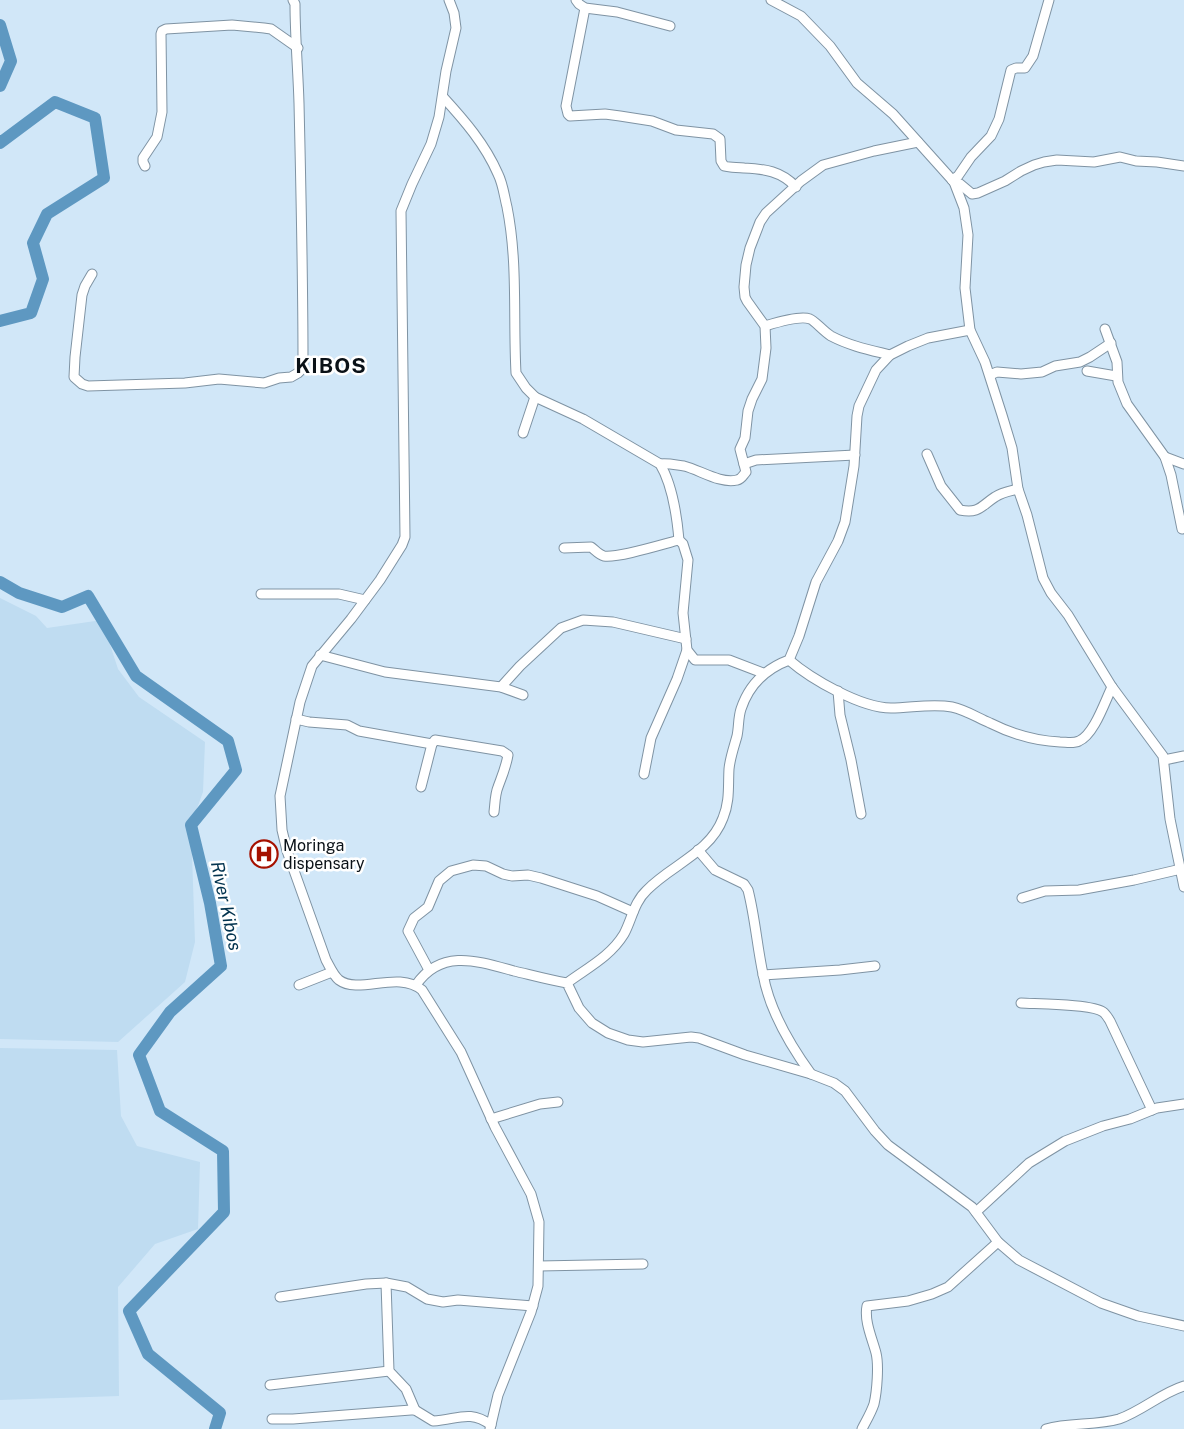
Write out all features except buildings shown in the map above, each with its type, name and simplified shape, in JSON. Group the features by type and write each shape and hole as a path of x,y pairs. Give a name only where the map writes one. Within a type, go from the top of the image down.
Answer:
{"street":[{"path":"92,274 84,286 82,295 74,357 74,377 82,384 88,386 185,383 219,379 264,383 291,376 302,369 298,48 295,4 293,0"},
{"path":"449,0 454,13 456,28 446,71 440,117 431,144 406,197 402,211 405,537 380,580 330,645 320,655 307,676 280,796 282,830 296,880 332,972 343,982 351,984 397,982 416,985 428,998 461,1052 491,1119 534,1202 539,1222 538,1286 533,1306 498,1395 490,1427"},
{"path":"576,0 585,8 617,12 670,26"},
{"path":"771,0 801,16 830,46 857,82 893,114 953,181 962,200 968,235 965,288 970,330 990,375 1012,448 1018,489 1027,515 1043,578 1112,687 1164,760 1170,819 1184,886"},
{"path":"953,181 971,157 991,136 999,119 1011,70 1025,68 1033,56 1049,0"},
{"path":"585,8 566,106 570,116 605,114 652,121 676,130 713,134 720,139 721,161 724,166 764,170 785,176 796,187"},
{"path":"145,166 143,158 156,136 162,112 162,31 166,29 232,26 264,28 271,29 298,48"},
{"path":"443,97 470,127 498,173 503,187 513,252 516,374 526,388 535,397 583,419 660,464 685,467 720,479 737,480 742,478 746,472 740,449 745,438 752,399 762,379 764,369 766,348 764,326 745,296 746,266 750,248 760,222 766,214 823,165 874,151 918,142"},
{"path":"953,181 972,194 978,193 1005,181 1021,171 1044,162 1057,160 1094,162 1120,157 1136,161 1184,166"},
{"path":"764,326 788,320 809,318 820,329 845,343 890,355"},
{"path":"1104,329 1117,362 1116,376 1127,404 1165,457 1171,475 1182,529"},
{"path":"567,984 606,955 624,934 638,901 648,889 684,862 713,836 724,817 729,798 729,768 737,734 740,710 748,692 763,673 775,665 789,660 799,636 816,582 842,531 855,455 856,423 859,406 876,370 890,355 928,338 970,330"},
{"path":"990,375 997,372 1036,374 1055,366 1080,362 1111,343"},
{"path":"1087,371 1116,376"},
{"path":"523,433 535,397"},
{"path":"926,454 940,486 960,510 981,509 1002,493 1018,489"},
{"path":"744,464 756,460 855,455"},
{"path":"1165,457 1184,464"},
{"path":"644,774 651,738 677,679 687,650 683,612 688,560 680,540 671,492 660,464"},
{"path":"564,548 591,547 601,555 608,556 680,540"},
{"path":"262,594 339,594 365,600"},
{"path":"501,686 561,628 583,620 613,622 686,639"},
{"path":"687,650 695,660 729,660 763,673"},
{"path":"320,655 385,672 501,686 523,696"},
{"path":"789,660 801,670 838,692 880,707 934,705 953,707 1030,738 1071,743 1079,741 1091,731 1112,687"},
{"path":"838,692 840,715 861,814"},
{"path":"296,719 347,725 359,731 432,744"},
{"path":"421,787 432,744 435,740 502,751 506,753 508,758 498,787 494,812"},
{"path":"1164,760 1184,756"},
{"path":"698,850 715,870 744,884 748,890 759,943 763,975 774,1010 799,1058 811,1074"},
{"path":"429,970 408,931 414,918 428,907 439,881 461,868 480,865 512,876 534,876 597,896 633,912"},
{"path":"1022,898 1045,892 1079,890 1134,880 1180,869"},
{"path":"416,985 429,970 444,962 472,960 567,984 580,1008 592,1023 608,1033 622,1038 642,1042 691,1037 699,1038 745,1055 811,1074 834,1084 845,1091 888,1145 958,1196 976,1212 998,1242 1019,1260 1100,1303 1138,1316 1184,1326"},
{"path":"763,975 875,966"},
{"path":"299,985 332,972"},
{"path":"1021,1003 1097,1009 1104,1012 1152,1110"},
{"path":"491,1119 540,1104 558,1102"},
{"path":"976,1212 1030,1163 1064,1141 1164,1106 1184,1104"},
{"path":"862,1429 874,1404 877,1366 877,1355 866,1314 867,1306 908,1301 948,1287 998,1242"},
{"path":"539,1266 644,1264"},
{"path":"280,1297 366,1284 386,1284 407,1287 427,1298 443,1302 458,1300 533,1306"},
{"path":"386,1284 389,1371 406,1389 414,1410"},
{"path":"270,1386 389,1371"},
{"path":"1046,1429 1118,1419 1164,1394 1184,1386"},
{"path":"272,1419 414,1410 433,1421 468,1416 482,1419 490,1427"}],"shaded area":[{"path":"0,598 36,616 47,628 102,620 118,669 139,697 205,742 203,792 191,825 195,942 185,982 118,1042 0,1039"},
{"path":"0,1048 117,1050 121,1116 137,1146 200,1162 198,1229 155,1244 118,1287 119,1396 0,1400"}],"waterway":[{"name":"River Kibos","path":"0,25 11,61 0,86"},
{"name":"River Kibos","path":"0,141 0,143 55,102 95,118 104,178 47,214 33,243 43,279 31,313 0,321"},
{"name":"River Kibos","path":"0,582 19,593 62,607 88,596 136,676 228,741 236,770 191,825 210,903 221,966 170,1012 139,1055 160,1111 223,1151 224,1212 129,1311 148,1354 220,1413 215,1429"}],"place":[{"name":"Moringa dispensary","path":"264,854"}],"district":[{"name":"KIBOS","path":"331,366"}]}
